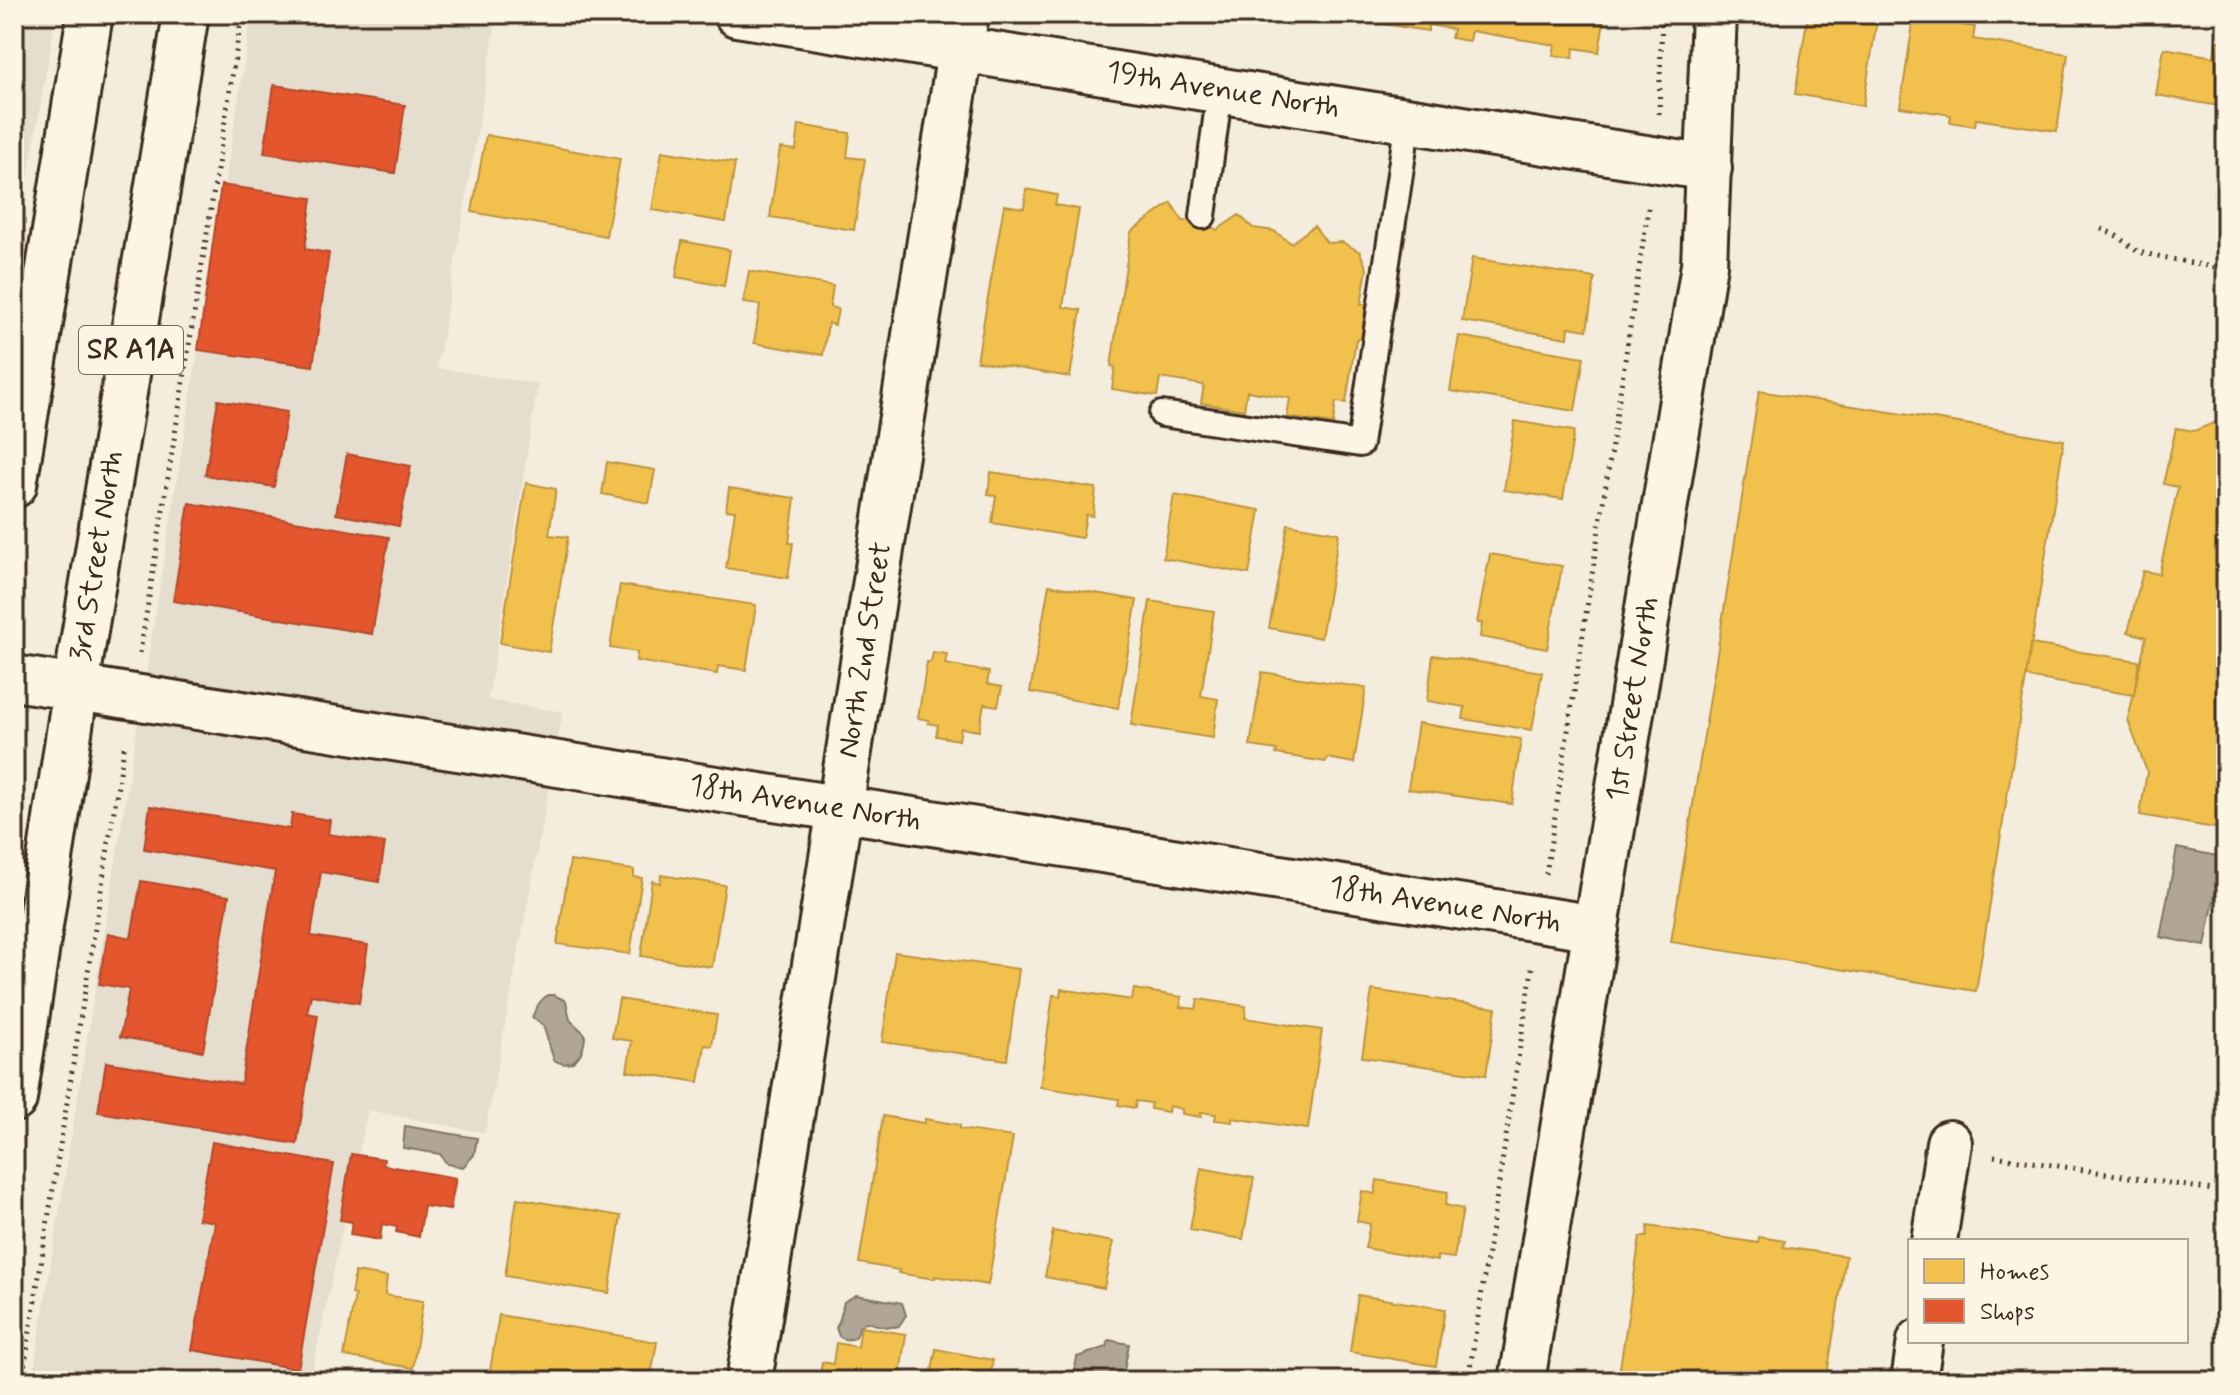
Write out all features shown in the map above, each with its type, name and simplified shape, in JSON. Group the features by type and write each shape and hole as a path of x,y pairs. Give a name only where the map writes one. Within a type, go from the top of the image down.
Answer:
{"street":[{"name":"SR A1A","path":"14,485 90,14"},
{"name":"3rd Street North","path":"14,1099 76,686 186,14"},
{"name":"19th Avenue North","path":"737,14 963,31 1220,90 1709,168"},
{"name":"1st Street North","path":"1522,1381 1704,265 1714,14"},
{"name":"North 2nd Street","path":"749,1381 963,31"},
{"name":"18th Avenue North","path":"14,678 1596,928"},
{"path":"1934,1239 1949,1143"},
{"path":"1914,1381 1920,1343"}],"lane":[{"path":"1203,216 1220,90"},
{"path":"1162,414 1360,444 1408,120"}],"path":[{"path":"1468,1381 1646,229 1659,124 1662,14"},
{"path":"2101,229 2114,234 2138,252 2226,270"},
{"path":"1949,1143 1976,1153 2226,1192"}],"shaded area":[{"path":"14,14 56,14 14,260"},
{"path":"252,14 497,16 437,368 538,384 488,700 563,712 485,1133 368,1110 310,1381 32,1381"},
{"path":"2177,848 2222,857 2205,946 2160,937"},
{"path":"548,995 566,1001 570,1020 585,1034 577,1058 567,1064 554,1060 543,1025 532,1017"},
{"path":"405,1126 477,1138 474,1155 463,1167 447,1164 440,1154 403,1148"},
{"path":"856,1295 902,1303 906,1315 895,1327 866,1322 859,1327 855,1337 844,1339 836,1328 844,1302"},
{"path":"1109,1340 1129,1344 1122,1381 1079,1381 1074,1374 1077,1357 1107,1347"}],"building: Homes":[{"path":"1378,14 1605,14 1599,52 1574,48 1573,58 1553,55 1555,45 1471,31 1469,41 1451,38 1453,29 1428,25 1428,31 1376,23"},
{"path":"1808,14 1878,14 1863,106 1795,94"},
{"path":"1914,17 1975,27 1973,39 2068,54 2057,131 1976,119 1975,126 1950,122 1951,115 1900,107"},
{"path":"2216,41 2226,42 2225,107 2156,95 2164,48 2214,57"},
{"path":"799,125 850,133 847,157 865,159 854,230 770,217 780,148 796,150"},
{"path":"2226,132 2226,196 2214,194"},
{"path":"486,135 620,159 606,236 472,212"},
{"path":"662,151 735,163 726,222 652,210"},
{"path":"1026,189 1057,195 1055,205 1079,209 1063,307 1081,310 1070,377 977,361 1004,205 1024,208"},
{"path":"1171,203 1183,221 1202,220 1217,230 1239,215 1253,228 1274,231 1291,243 1314,226 1327,243 1342,242 1360,252 1367,269 1361,304 1366,304 1361,339 1356,339 1346,403 1336,402 1333,424 1287,417 1290,398 1247,391 1244,410 1201,403 1204,385 1160,378 1157,396 1112,389 1115,367 1111,366 1131,232"},
{"path":"682,241 730,250 724,286 676,277"},
{"path":"1472,258 1595,278 1587,330 1569,327 1568,338 1462,321"},
{"path":"749,271 833,286 830,307 838,309 835,325 828,323 823,355 754,343 760,305 743,303"},
{"path":"1459,336 1584,357 1575,411 1450,391"},
{"path":"1759,391 2064,440 1976,991 1671,942"},
{"path":"1515,421 1574,431 1563,499 1504,490"},
{"path":"2216,422 2226,424 2226,830 2140,815 2147,772 2128,720 2146,637 2128,632 2143,571 2159,574 2178,487 2163,484 2176,428 2194,431"},
{"path":"607,462 655,470 649,503 602,494"},
{"path":"991,472 1096,488 1093,516 1086,515 1082,538 992,523 996,496 988,494"},
{"path":"526,483 556,489 549,535 568,537 549,652 500,643"},
{"path":"729,488 795,498 788,578 726,568 735,511 726,510"},
{"path":"1174,495 1260,510 1249,574 1163,558"},
{"path":"1288,524 1339,533 1321,638 1269,628"},
{"path":"1490,554 1562,566 1547,649 1480,637 1482,623 1477,623"},
{"path":"620,585 756,605 746,670 718,666 717,674 636,661 637,652 610,648"},
{"path":"1049,585 1137,600 1118,708 1030,692"},
{"path":"1150,601 1214,611 1201,696 1218,699 1213,738 1131,725"},
{"path":"2031,644 2139,661 2134,695 2026,677"},
{"path":"933,652 947,654 945,664 989,672 987,684 1002,687 998,706 984,704 979,731 961,728 959,740 936,736 938,725 918,718 927,662 931,662"},
{"path":"1433,655 1542,672 1532,730 1463,719 1465,707 1427,701"},
{"path":"1262,672 1366,688 1354,763 1276,754 1277,750 1250,746"},
{"path":"1418,723 1521,739 1512,804 1408,789"},
{"path":"570,861 634,870 634,877 642,878 630,954 557,944"},
{"path":"661,875 725,885 712,967 641,956 652,881 660,883"},
{"path":"895,952 1019,969 1007,1060 882,1042"},
{"path":"1061,989 1132,1000 1134,989 1182,997 1180,1007 1196,1009 1198,999 1246,1006 1245,1018 1322,1030 1308,1129 1232,1118 1232,1122 1215,1120 1216,1114 1201,1112 1201,1117 1182,1114 1182,1109 1169,1106 1168,1112 1150,1109 1151,1103 1136,1101 1135,1108 1118,1105 1119,1099 1040,1087 1053,995 1060,996"},
{"path":"1372,990 1496,1008 1486,1075 1362,1057"},
{"path":"619,999 717,1015 712,1046 705,1045 699,1082 627,1071 632,1041 612,1038"},
{"path":"883,1116 924,1123 925,1119 960,1125 960,1129 1013,1137 988,1285 898,1273 899,1270 859,1263"},
{"path":"1201,1168 1254,1178 1243,1239 1190,1230"},
{"path":"1377,1180 1448,1192 1445,1205 1463,1209 1454,1258 1437,1256 1437,1261 1365,1248 1370,1224 1357,1221 1362,1191 1375,1194"},
{"path":"517,1198 621,1216 609,1293 505,1276"},
{"path":"1648,1226 1758,1243 1759,1237 1785,1241 1783,1247 1846,1256 1826,1381 1618,1381 1640,1237 1647,1237"},
{"path":"1053,1231 1113,1242 1104,1288 1045,1277"},
{"path":"355,1272 387,1277 385,1295 423,1301 413,1368 344,1356 355,1295 351,1294"},
{"path":"1358,1295 1445,1309 1436,1366 1350,1352"},
{"path":"499,1315 657,1342 650,1381 514,1381 489,1377"},
{"path":"861,1327 906,1334 900,1374 906,1374 905,1381 819,1381 822,1362 833,1364 836,1343 858,1347"},
{"path":"936,1349 993,1360 990,1381 930,1381"}],"building: Shops":[{"path":"274,85 405,105 395,173 264,153"},
{"path":"221,185 312,198 305,249 329,253 313,366 198,350"},
{"path":"218,400 287,412 274,487 205,475"},
{"path":"347,454 411,466 399,526 336,514"},
{"path":"189,503 389,537 372,634 173,601"},
{"path":"150,806 290,829 292,814 330,820 328,834 385,843 379,882 321,872 311,936 368,945 359,1003 311,995 307,1013 318,1015 297,1144 98,1112 106,1062 241,1084 275,871 144,849"},
{"path":"141,881 229,896 203,1051 120,1037 129,989 99,984 108,933 131,938"},
{"path":"212,1142 334,1164 298,1369 192,1350 215,1222 198,1219"},
{"path":"351,1154 384,1159 383,1165 456,1178 450,1210 424,1206 419,1237 396,1232 397,1227 382,1224 380,1240 350,1235 352,1222 340,1220"}]}
